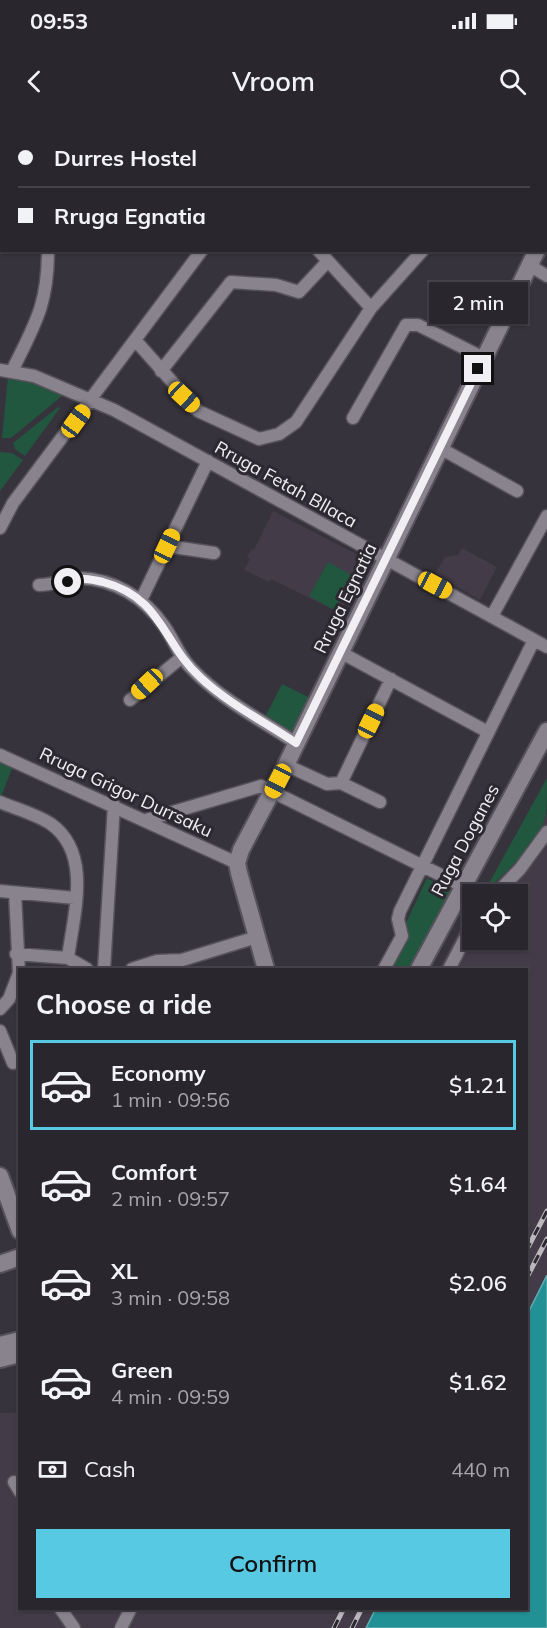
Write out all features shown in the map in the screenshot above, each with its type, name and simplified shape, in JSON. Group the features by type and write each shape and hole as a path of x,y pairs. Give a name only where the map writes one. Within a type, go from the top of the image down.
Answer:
{"main road":[{"name":"Rruga Egnatia","path":"237,863 533,258"},
{"name":"Ruga Doganes","path":"464,884 547,731"},
{"path":"237,863 266,968"},
{"name":"Ruga Doganes","path":"420,968 462,888"},
{"path":"0,1176 18,1226"},
{"path":"0,1264 18,1258"},
{"path":"0,1345 18,1340"},
{"path":"0,1359 18,1354"}],"street":[{"path":"6,371 41,312 47,289 48,252"},
{"path":"0,528 13,503 201,252"},
{"path":"320,252 371,308"},
{"path":"136,341 198,411 264,439 279,434 296,422 371,308 421,252"},
{"path":"533,258 547,276"},
{"path":"161,371 231,282 276,285 299,292 328,261"},
{"path":"353,418 406,325 418,325 484,358"},
{"name":"Rruga Fetah Bllaca","path":"6,371 34,376 114,410 547,647"},
{"path":"440,448 517,491"},
{"path":"141,600 208,461"},
{"path":"492,616 547,516"},
{"path":"167,546 214,553"},
{"path":"39,585 61,584 77,578 90,579 120,588 141,600 164,626 182,657 213,688 296,743"},
{"path":"385,968 402,936 398,915 534,639"},
{"path":"340,652 488,732"},
{"path":"129,700 182,657"},
{"path":"341,783 392,679"},
{"name":"Rruga Grigor Durrsaku","path":"0,755 237,863"},
{"path":"286,765 327,784 341,783 380,802"},
{"path":"146,820 261,786 462,885"},
{"path":"0,802 43,820 59,831 75,858 75,898 68,958"},
{"path":"104,968 114,806"},
{"path":"506,884 520,869 547,832"},
{"path":"0,891 75,898"},
{"path":"15,892 18,968"},
{"path":"135,968 149,963 182,960 257,937"},
{"path":"450,968 462,944"},
{"path":"16,954 68,958 85,968"},
{"path":"0,1009 9,999 18,976"},
{"path":"0,1030 14,1062 18,1061"},
{"path":"61,1610 74,1628"},
{"path":"121,1628 130,1610"}],"shaded area":[{"path":"273,511 366,559 340,613 271,579 269,582 244,570 250,559 247,557 251,549 254,550"},
{"path":"462,548 497,567 480,600 435,574 445,557 458,555"},
{"path":"547,814 547,1275 528,1313 528,968 440,968 462,925 462,950 528,950 528,884 493,884 512,865"},
{"path":"0,1413 18,1413 18,1610 375,1610 366,1628 0,1628"}],"green space":[{"path":"8,376 30,381 62,396 11,438 2,438"},
{"path":"58,407 60,408 25,456 15,449 13,443"},
{"path":"0,452 12,453 23,460 0,491"},
{"path":"328,562 353,576 334,610 309,596"},
{"path":"282,684 312,699 294,735 265,717"},
{"path":"0,757 14,763 0,800"},
{"path":"547,778 546,815 542,826 519,858 493,884 489,884"},
{"path":"427,878 454,894 415,968 391,968 409,933 406,923"}],"water":[{"path":"547,1275 547,1628 366,1628 375,1610 528,1610 528,1313"}],"railway":[{"path":"528,1247 547,1211"},
{"path":"528,1275 547,1239"},
{"path":"334,1628 343,1610"},
{"path":"352,1628 361,1610"}],"route":[{"path":"68,582 77,578 90,579 107,583 136,595 164,626 182,657 201,679 296,743 478,369"}]}
